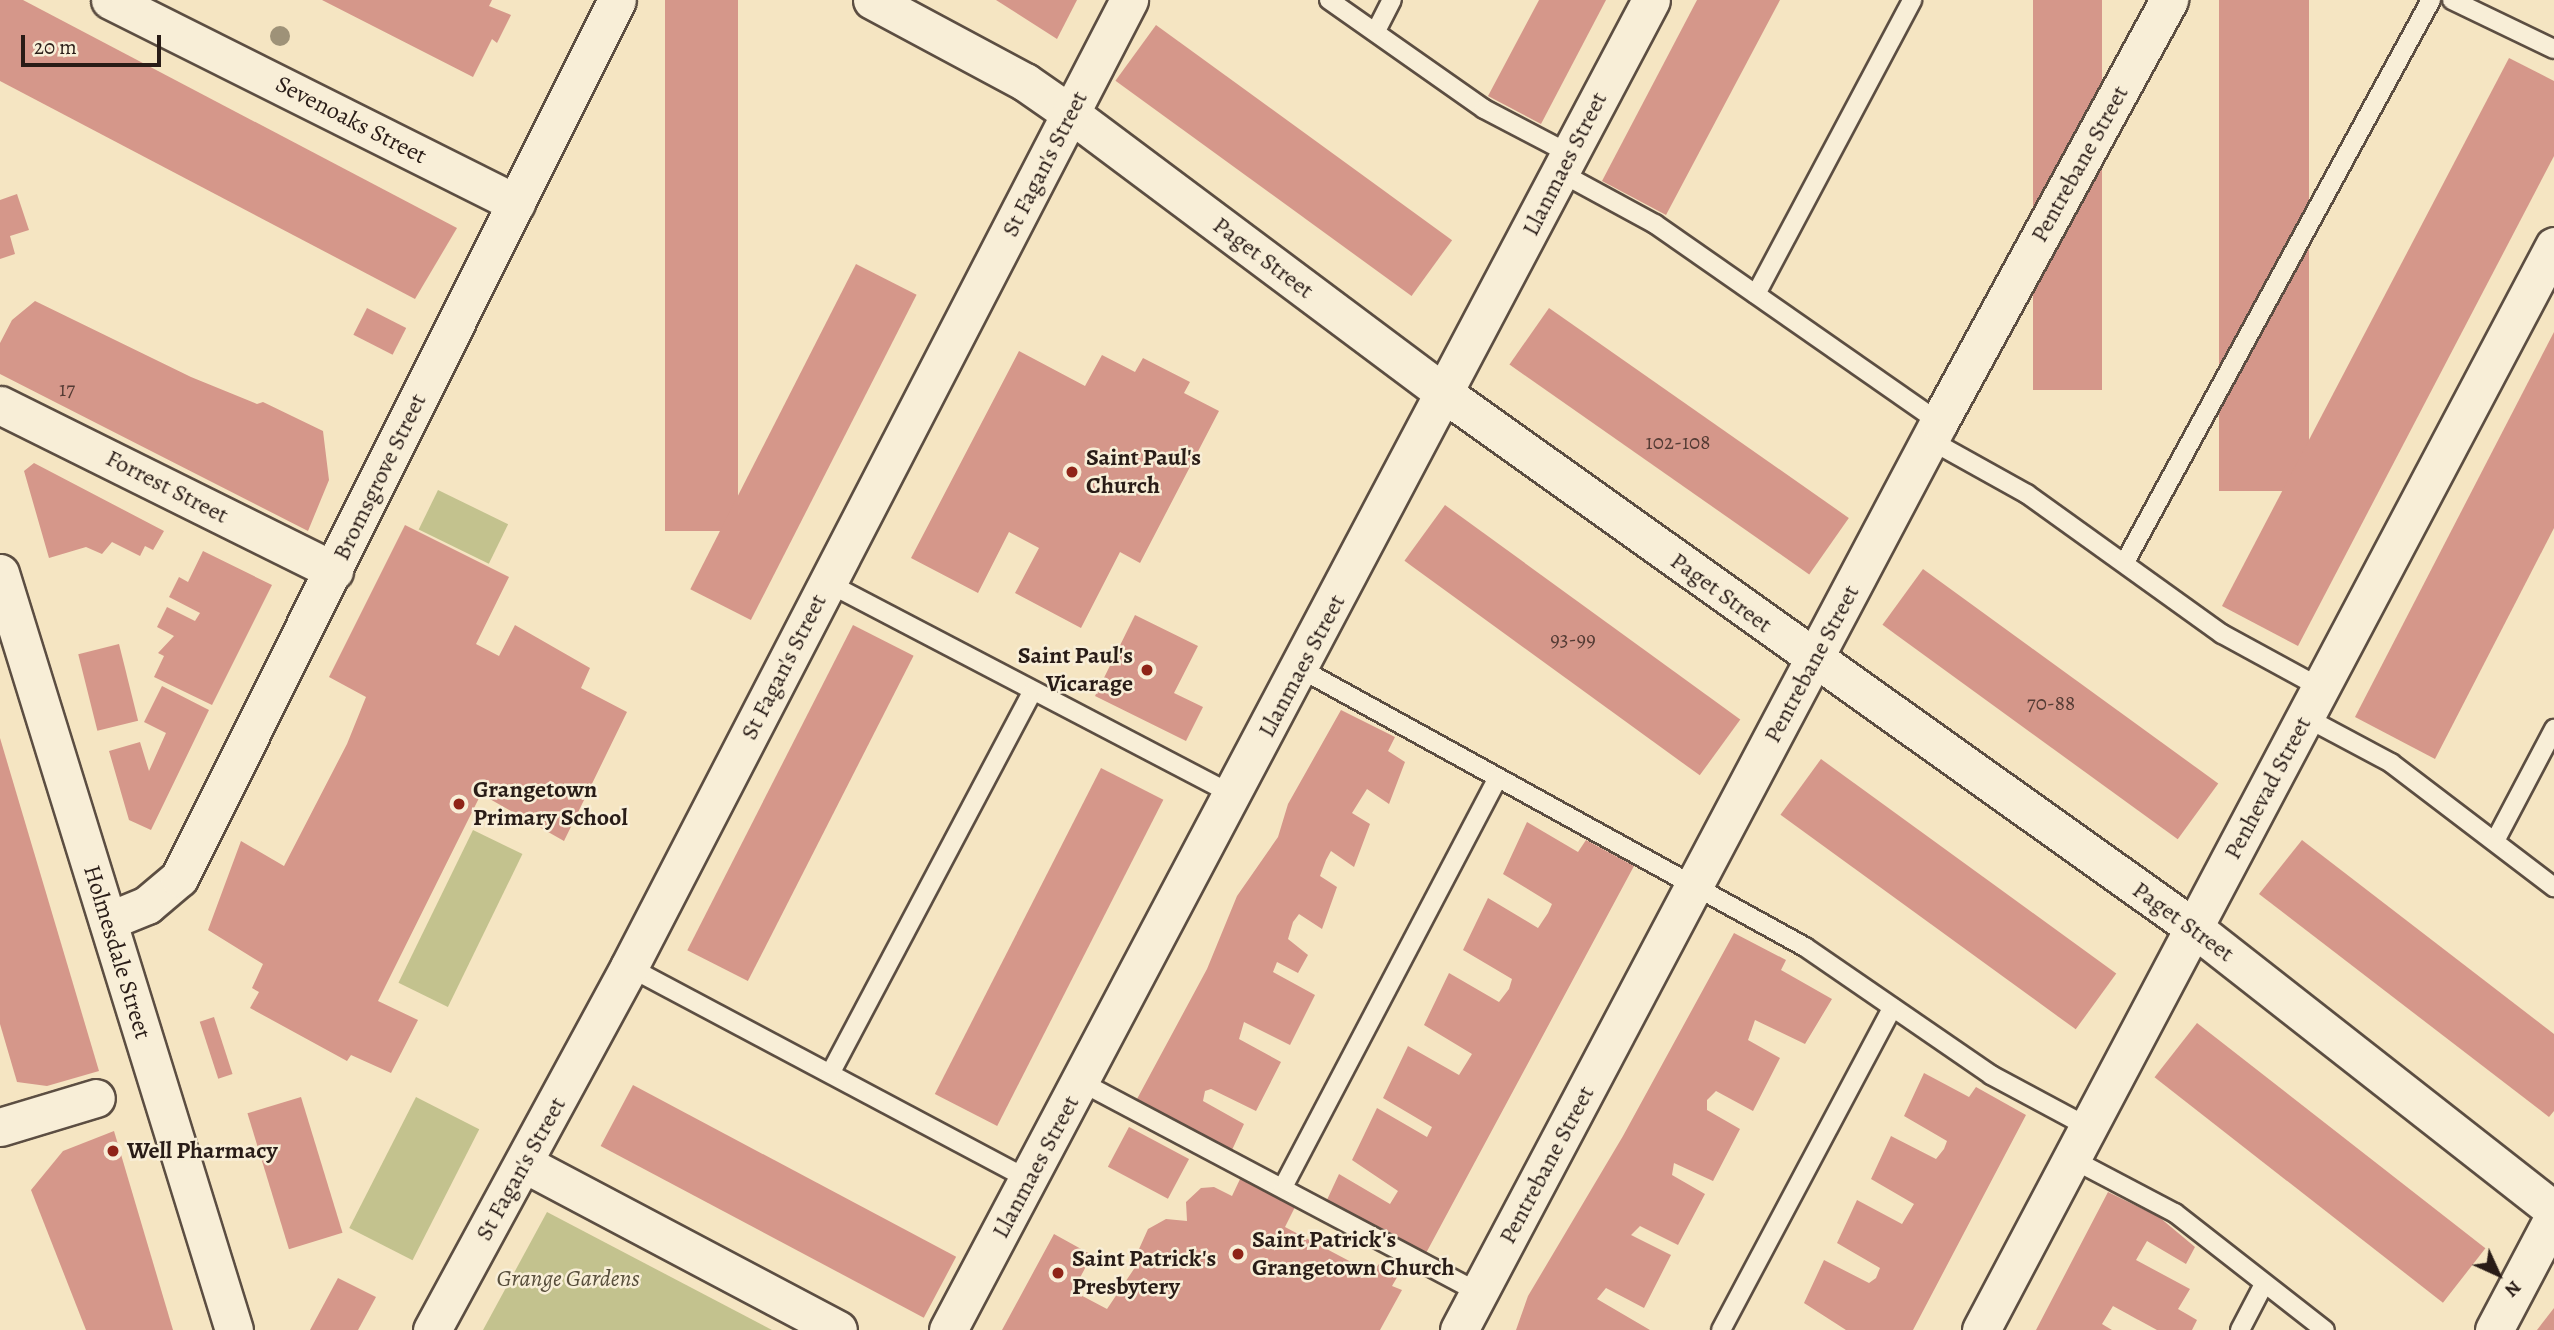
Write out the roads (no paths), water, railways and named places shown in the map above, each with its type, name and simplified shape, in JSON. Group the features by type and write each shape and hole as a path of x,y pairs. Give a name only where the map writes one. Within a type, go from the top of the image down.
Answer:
{"street":[{"name":"Sevenoaks Street","path":"110,0 516,203"},
{"name":"Bromsgrove Street","path":"108,921 147,905 179,878 617,0"},
{"name":"Paget Street","path":"872,0 1025,82 1071,114 1445,394 1814,660 2194,928 2554,1210"},
{"name":"St Fagan's Street","path":"432,1330 629,967 1129,0"},
{"name":"Llanmaes Street","path":"948,1330 1301,669 1651,0"},
{"name":"Pentrebane Street","path":"1459,1330 1935,431 2169,0"},
{"name":"Penhevad Street","path":"1981,1330 2554,246"},
{"name":"Forrest Street","path":"0,405 334,571"},
{"name":"Holmesdale Street","path":"0,573 234,1330"},
{"path":"0,1128 96,1097"},
{"path":"524,1164 838,1330"},
{"path":"2494,1330 2554,1216"}],"lane":[{"path":"1329,0 1756,294 1935,431 2125,562 2222,634 2554,887"},
{"path":"1376,31 1392,0"},
{"path":"1756,294 1912,0"},
{"path":"2125,562 2431,0"},
{"path":"2452,0 2554,49"},
{"path":"828,583 1031,692 1233,795"},
{"path":"1301,669 1805,947 1991,1075 2088,1127"},
{"path":"831,1072 1031,692"},
{"path":"2495,841 2554,729"},
{"path":"1283,1187 1498,778"},
{"path":"629,967 1030,1180"},
{"path":"1721,1330 1892,1008"},
{"path":"1081,1082 1479,1293"},
{"path":"2072,1159 2175,1213 2325,1330"},
{"path":"2240,1330 2264,1284"}],"place":[{"name":"Saint Paul's Church","path":"1072,472"},
{"name":"Saint Paul's Vicarage","path":"1147,670"},
{"name":"Grangetown Primary School","path":"459,804"},
{"name":"Well Pharmacy","path":"113,1151"},
{"name":"Saint Patrick's Grangetown Church","path":"1238,1254"},
{"name":"Saint Patrick's Presbytery","path":"1058,1273"}],"park label":[{"name":"Grange Gardens","path":"568,1279"}]}
